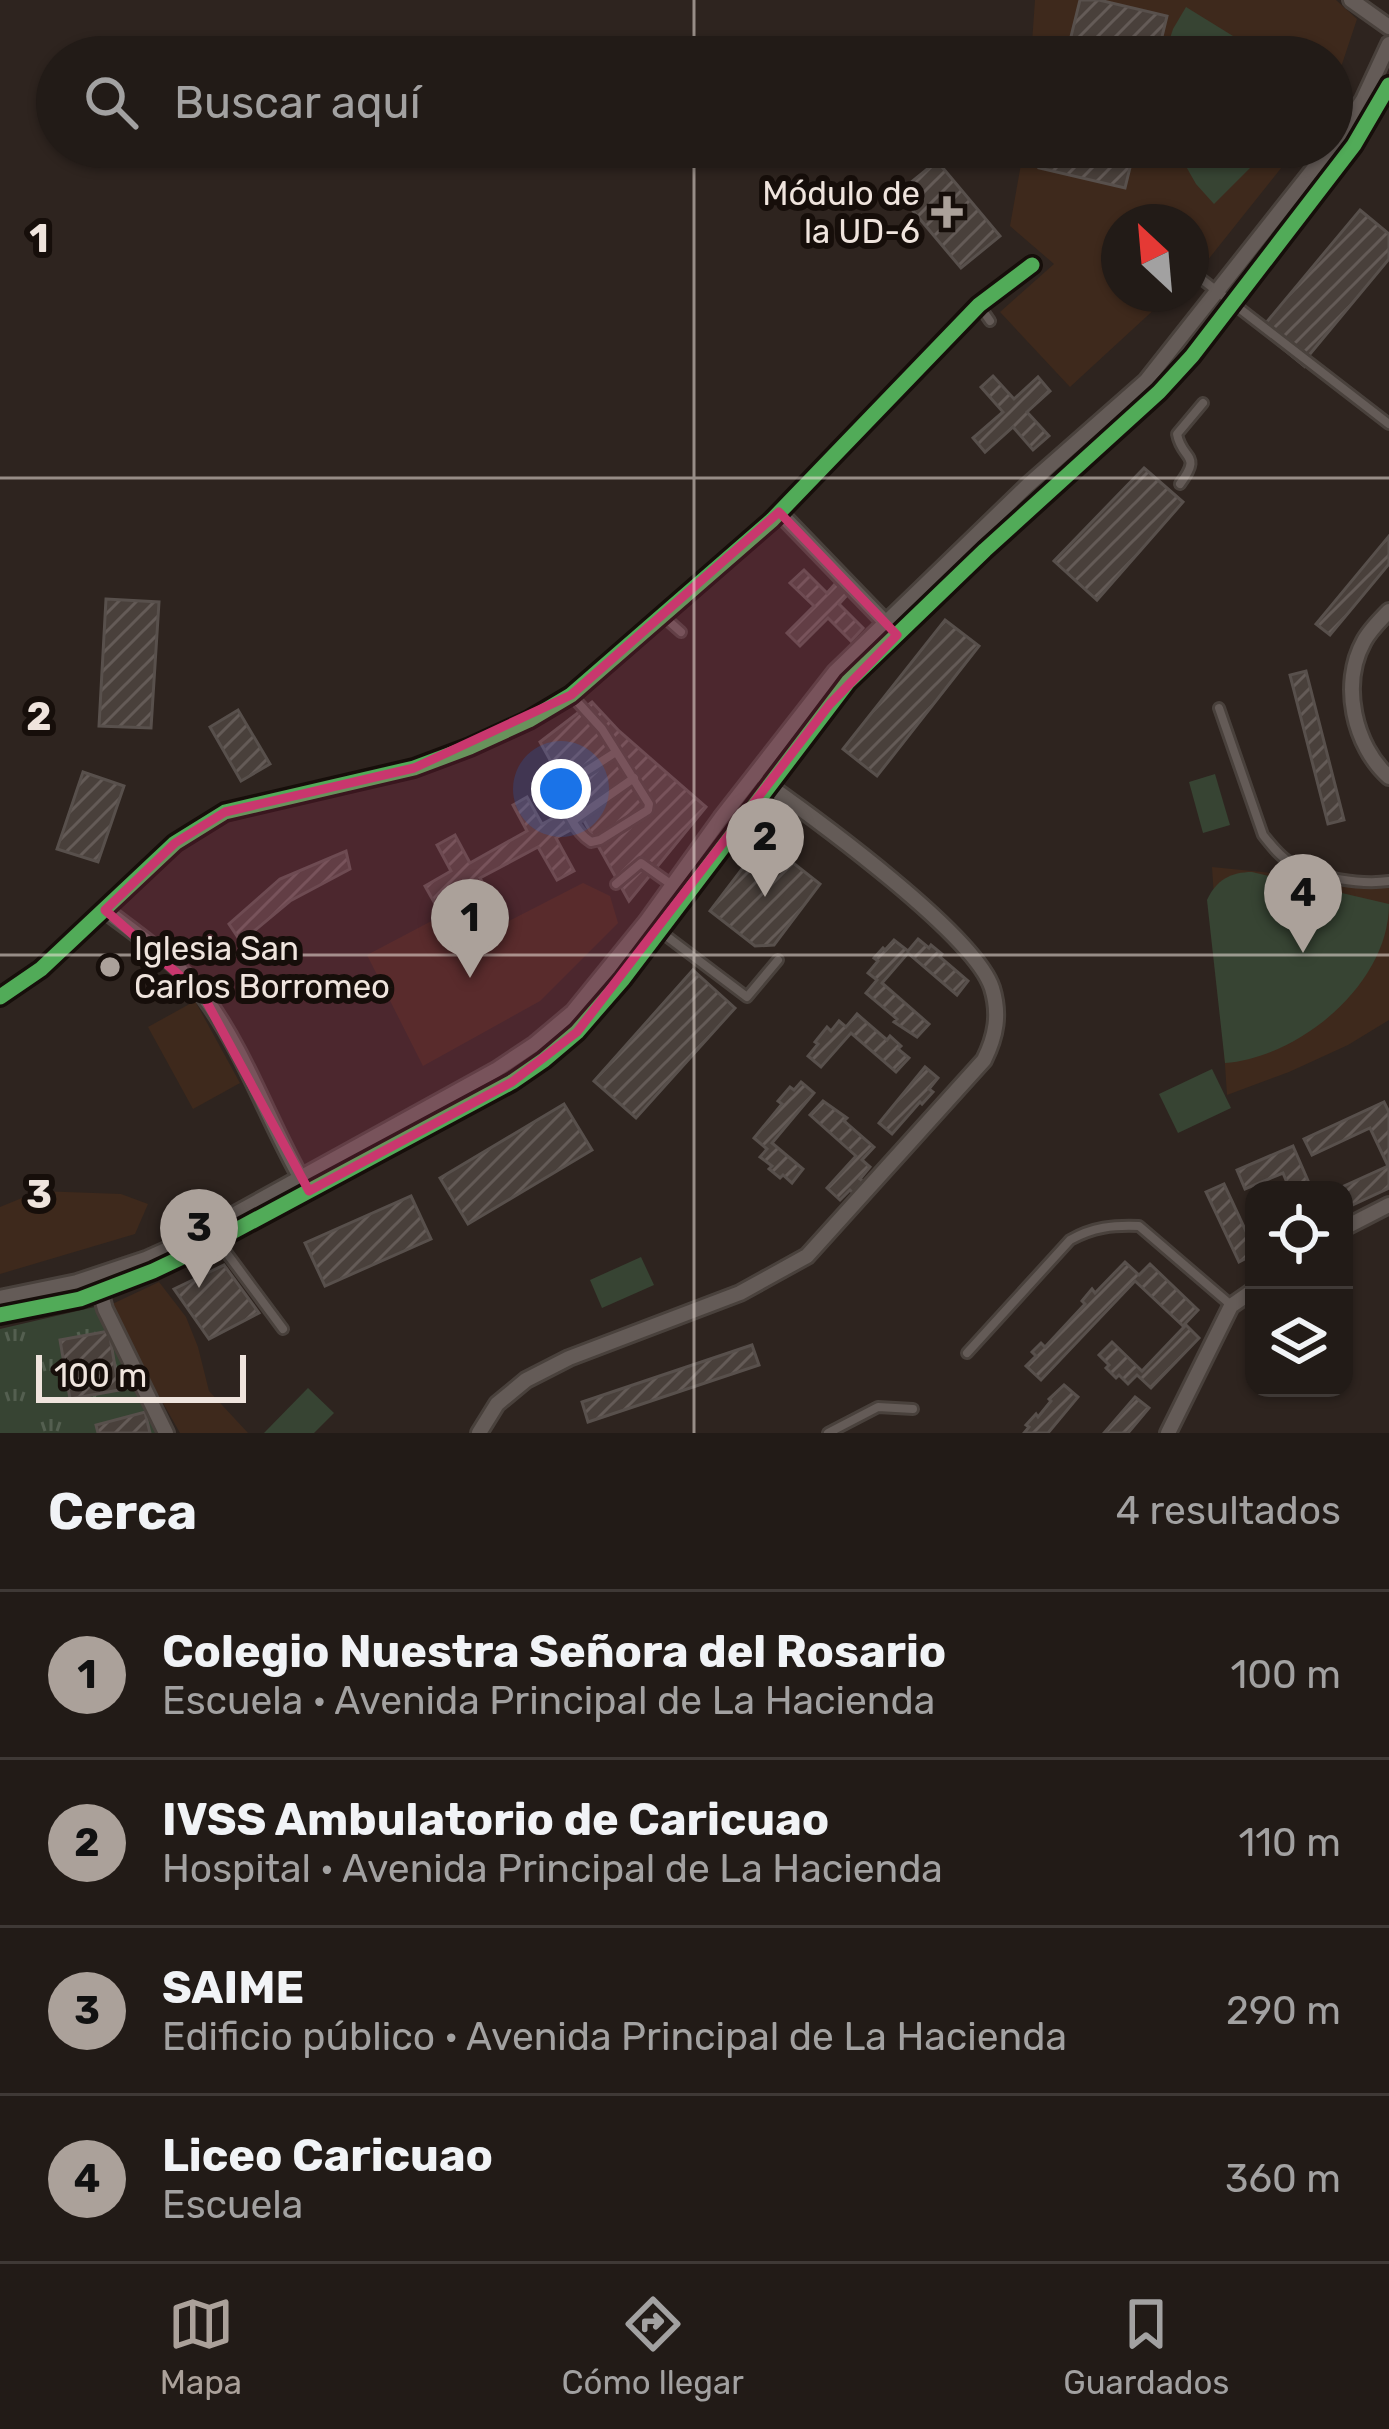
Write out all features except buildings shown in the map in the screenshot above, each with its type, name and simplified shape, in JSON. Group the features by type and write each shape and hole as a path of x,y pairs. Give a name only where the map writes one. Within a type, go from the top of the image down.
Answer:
{"street":[{"path":"1351,0 1389,26"},
{"path":"1353,115 1389,44"},
{"path":"1353,147 1389,86"},
{"path":"305,1184 496,1070 535,1044 585,999 835,672 933,600 1168,370 1317,168"},
{"path":"0,1315 80,1299 153,1271 305,1184 512,1082 577,1032 661,932 920,589 1028,485 1168,370 1192,356 1342,168"},
{"path":"0,997 41,969 143,871 223,807 414,768 529,720 571,695 850,446 979,305 1032,266"},
{"path":"779,512 891,628"},
{"path":"1389,611 1364,642 1352,686 1354,714 1371,759 1389,777"},
{"path":"479,1433 497,1404 526,1380 569,1358 740,1294 807,1256 984,1060 995,1038 991,987 968,950 904,891 754,776"},
{"path":"105,910 168,958 204,997 305,1184"},
{"path":"646,922 661,932"},
{"path":"1353,1223 1389,1205"},
{"path":"0,1298 77,1282 213,1234"},
{"path":"100,1291 166,1433"},
{"path":"1168,1433 1232,1306 1245,1297"}],"lane":[{"path":"1209,286 1389,424"},
{"path":"979,305 990,321"},
{"path":"1180,484 1192,462 1177,434 1203,403"},
{"path":"920,589 933,600"},
{"path":"664,616 681,632"},
{"path":"571,695 602,729 648,798 648,810 591,842 581,836 563,800 563,786 616,752"},
{"path":"1219,708 1263,835 1275,849 1308,871 1361,883 1389,880"},
{"path":"574,820 634,778"},
{"path":"616,884 640,863 687,897"},
{"path":"661,932 747,997 778,961"},
{"path":"968,1353 1070,1240 1104,1226 1139,1226 1232,1306"},
{"path":"213,1234 283,1329"},
{"path":"828,1433 878,1407 913,1409"}],"highlighted area":[{"path":"779,512 897,635 830,704 577,1032 512,1082 309,1191 204,997 105,910 175,843 225,812 414,768 571,695"}],"shaded area":[{"path":"1035,0 1336,0 1357,19 1351,36 1032,36"},
{"path":"1020,168 1281,168 1209,258 1209,204 1101,204 1101,312 1151,312 1070,387 1000,312 1054,264 1010,226"},
{"path":"1212,867 1389,885 1389,1020 1348,1045 1227,1095"},
{"path":"583,883 610,896 618,923 540,1001 423,1066 367,955 443,915 462,945"},
{"path":"195,1001 240,1083 193,1109 148,1027"},
{"path":"39,1191 121,1194 148,1204 135,1234 0,1274 0,1207"},
{"path":"159,1282 186,1317 209,1391 248,1433 180,1433 108,1306"}],"green space":[{"path":"1186,7 1233,36 1171,36"},
{"path":"1187,168 1250,168 1214,204"},
{"path":"1215,774 1230,825 1203,833 1189,782"},
{"path":"1252,872 1389,904 1385,933 1374,961 1336,1011 1283,1047 1225,1063 1207,900 1225,878"},
{"path":"1212,1069 1231,1108 1178,1133 1159,1094"},
{"path":"641,1257 654,1285 602,1308 590,1280"},
{"path":"99,1306 164,1433 0,1433 0,1329"},
{"path":"308,1388 334,1413 314,1433 264,1433"}],"cycle path":[{"path":"1353,146 1389,85"},
{"path":"0,1315 80,1299 210,1244 512,1082 577,1032 623,979 848,682 1159,392 1336,168"},
{"path":"0,997 41,969 175,843 225,812 414,768 529,720 571,695 772,520 979,305 1032,265"}],"place":[{"name":"Módulo de la UD-6","path":"947,212"},
{"name":"IVSS Ambulatorio de Caricuao","path":"765,897"},
{"name":"Liceo Caricuao","path":"1303,953"},
{"name":"Iglesia San Carlos Borromeo","path":"110,967"},
{"name":"Colegio Nuestra Señora del Rosario","path":"470,978"},
{"name":"SAIME","path":"199,1288"}]}
